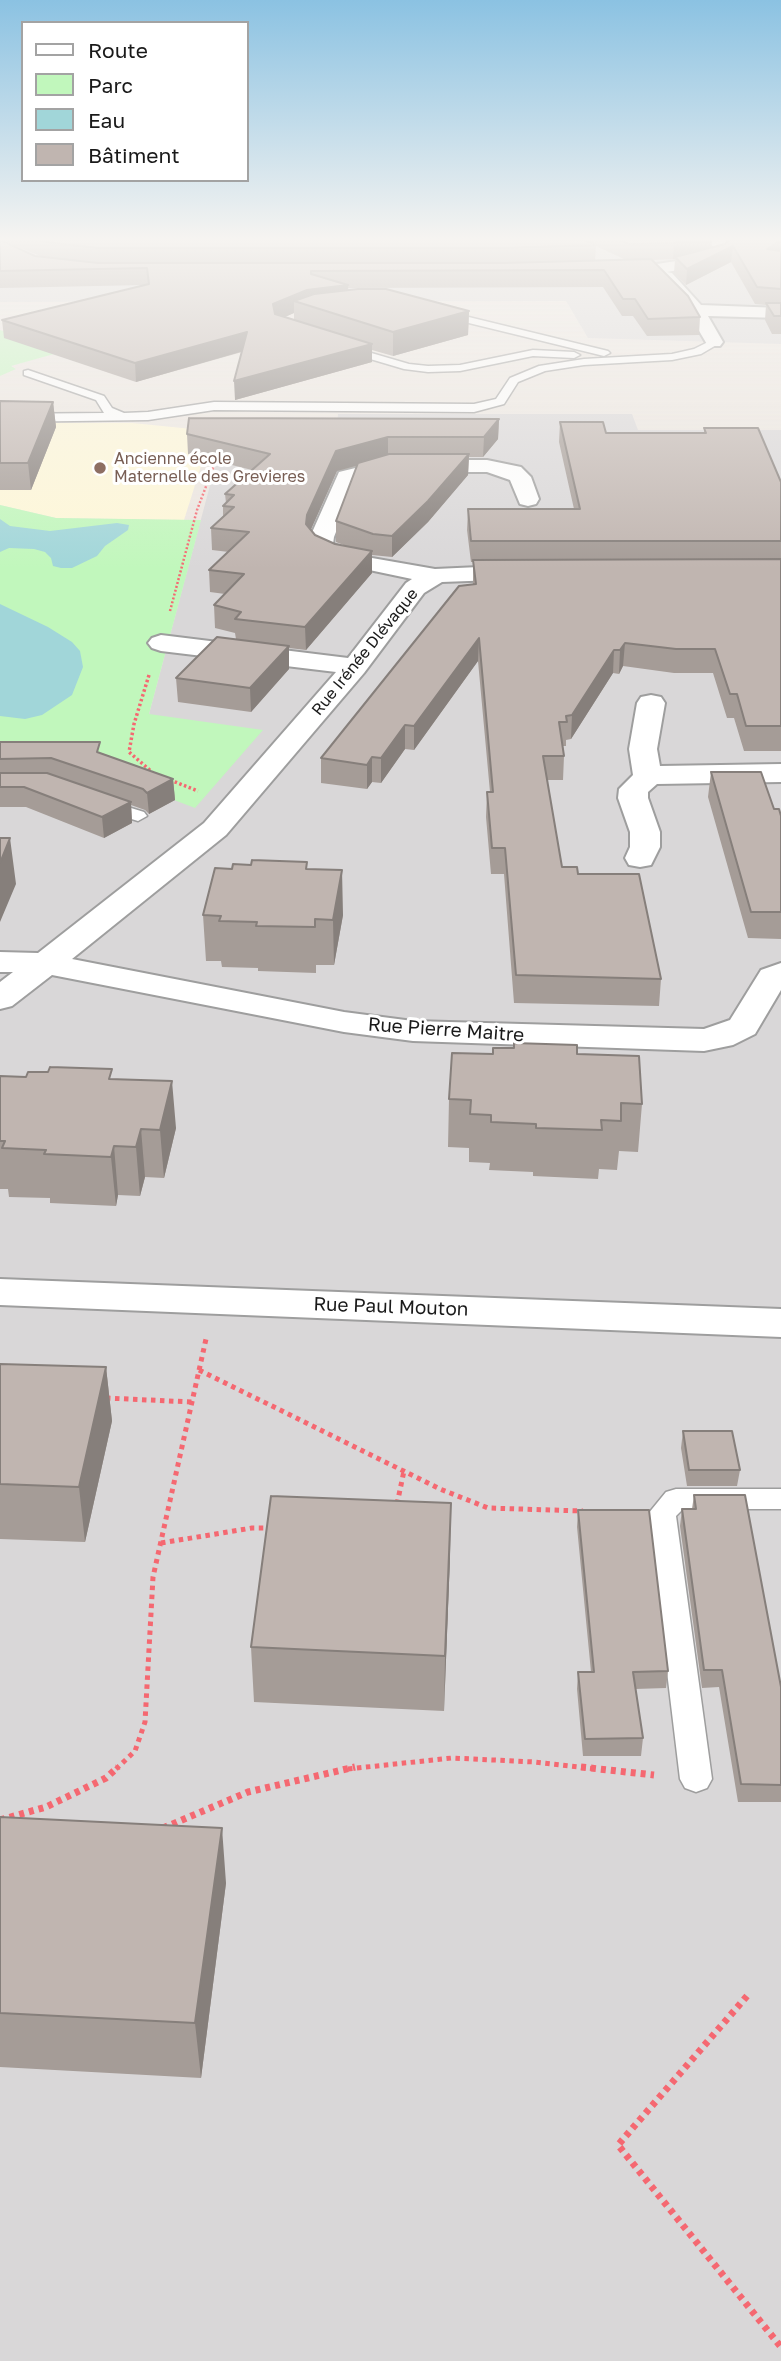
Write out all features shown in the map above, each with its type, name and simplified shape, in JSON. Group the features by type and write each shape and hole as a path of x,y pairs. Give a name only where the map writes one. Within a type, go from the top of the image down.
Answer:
{"street":[{"path":"435,576 370,565 344,558 325,549 321,544 322,537 347,477 388,466 487,466 513,472 520,477 528,499"},
{"name":"Rue Irénée Dlévaque","path":"0,999 215,829 355,667 415,588 435,576 470,572 551,572"},
{"path":"161,643 355,667"},
{"path":"648,777 643,749 651,703"},
{"path":"640,858 645,847 645,832 634,798 634,789 648,777 669,773 781,773"},
{"path":"0,962 43,963"},
{"name":"Rue Pierre Maitre","path":"43,963 252,1005 400,1030 704,1040 722,1038 743,1027 767,985 773,977 781,973"},
{"name":"Rue Paul Mouton","path":"0,1292 781,1323"}],"lane":[{"path":"346,348 408,367 428,369 460,368 547,352 595,361"},
{"path":"585,348 631,359"},
{"path":"0,418 148,416 214,406 474,408 500,402 514,380 543,368 595,361 672,357 703,348"},
{"path":"28,373 100,398 107,411 121,416"},
{"path":"89,799 138,817"},
{"path":"696,1779 662,1514 676,1499 781,1499"}],"path":[{"path":"0,1820 46,1807 106,1778 135,1751 145,1722 153,1577 215,1300"},
{"path":"199,1370 404,1471 488,1508 662,1514"},
{"path":"96,1398 192,1402"},
{"path":"396,1511 404,1471"},
{"path":"161,1543 252,1528 275,1528"},
{"path":"149,1831 248,1792 364,1765 452,1758 535,1762 696,1779"},
{"path":"747,1996 618,2145 781,2347"}],"shaded area":[{"path":"338,414 632,414 638,430 781,430 781,2361 0,2361 0,762 149,714 221,444 337,428"},
{"name":"Ancienne école Maternelle des Grevieres","path":"0,423 132,423 212,431 184,520 56,518 0,505"}],"green space":[{"path":"0,348 42,348 54,354 11,366 16,369 0,376"},
{"path":"0,505 56,518 201,520 149,714 263,730 195,808 111,776 0,762"}],"water":[{"path":"0,519 10,526 50,531 117,523 129,525 128,530 105,546 97,556 72,568 61,568 53,566 51,558 45,552 34,549 9,548 0,552"},
{"path":"0,604 48,627 72,642 80,651 83,667 72,695 42,715 25,719 0,716"}],"building":[{"path":"89,348 189,348 135,363"},
{"path":"243,348 356,348 234,381"},
{"path":"0,401 53,402 28,463 0,463"},
{"path":"189,418 499,419 484,437 388,437 336,451 307,515 306,524 315,535 335,544 372,551 305,627 235,619 241,612 214,605 244,574 209,570 249,532 211,528 234,507 223,506 234,495 225,494 270,454 187,434"},
{"path":"560,422 603,422 606,433 706,433 704,428 758,428 781,482 781,541 471,541 468,509 580,509"},
{"path":"389,454 469,454 428,501 392,536 373,534 336,521 358,463"},
{"path":"781,559 781,726 746,726 737,694 730,694 715,649 676,649 625,643 620,650 614,650 572,715 566,716 567,722 559,722 564,756 543,756 562,867 577,867 578,874 639,874 661,979 516,975 505,848 492,848 487,792 493,792 479,638 414,726 405,725 381,758 372,757 367,765 321,758 459,586 476,584 473,560"},
{"path":"217,637 289,646 250,688 176,678"},
{"path":"0,742 100,742 97,752 173,779 147,793 143,789 51,758 0,759"},
{"path":"711,772 761,772 774,809 779,809 781,816 781,912 751,912"},
{"path":"0,773 47,773 131,802 102,817 24,787 0,787"},
{"path":"0,838 10,838 0,863"},
{"path":"252,860 307,862 306,869 342,870 333,920 315,919 315,927 256,926 257,922 219,921 221,916 203,915 215,868 232,869 233,864 251,865"},
{"path":"514,1043 577,1045 577,1054 639,1056 642,1104 621,1103 621,1121 601,1120 602,1130 536,1128 536,1124 491,1122 491,1115 470,1114 471,1100 449,1099 452,1053 493,1054 493,1048 514,1048"},
{"path":"50,1067 112,1069 109,1079 172,1081 160,1130 141,1129 136,1147 114,1146 111,1157 44,1154 46,1150 2,1148 5,1141 0,1141 0,1076 26,1077 28,1072 48,1072"},
{"path":"0,1364 106,1367 79,1487 0,1484"},
{"path":"683,1431 732,1431 740,1470 689,1470"},
{"path":"694,1495 745,1495 781,1687 781,1785 741,1784 722,1670 704,1670 682,1509 696,1509"},
{"path":"271,1496 451,1503 445,1656 251,1647"},
{"path":"578,1510 649,1510 668,1671 633,1672 643,1738 585,1739 578,1672 594,1672"},
{"path":"0,1817 222,1828 195,2023 0,2013"}],"place":[{"name":"Ancienne école Maternelle des Grevieres","path":"100,468"}]}
